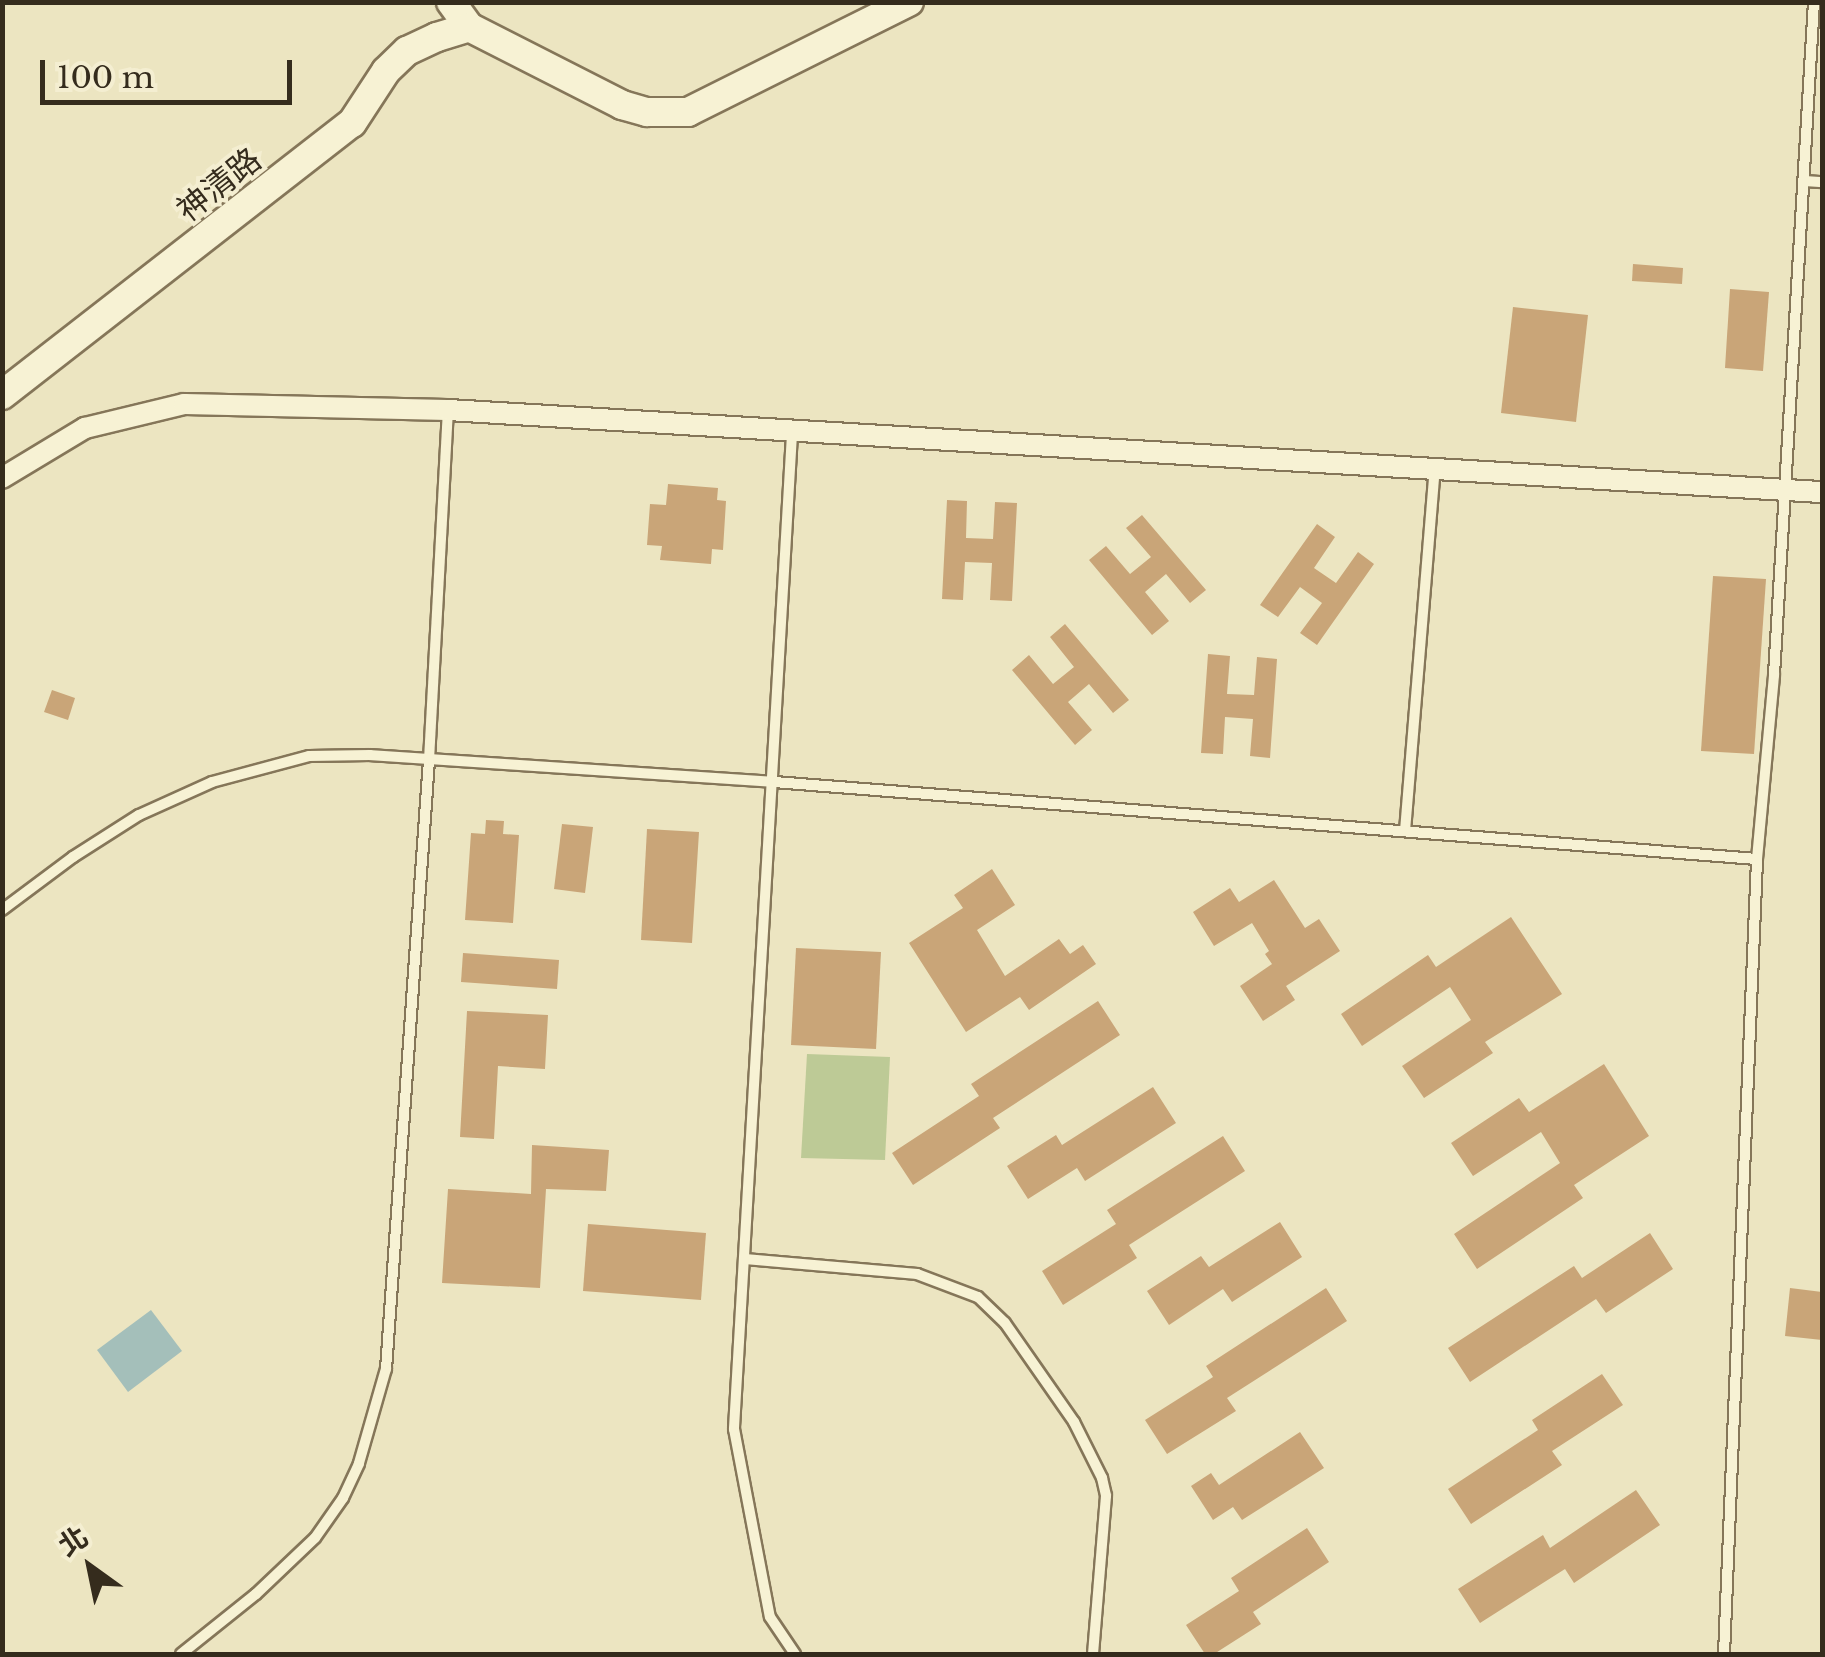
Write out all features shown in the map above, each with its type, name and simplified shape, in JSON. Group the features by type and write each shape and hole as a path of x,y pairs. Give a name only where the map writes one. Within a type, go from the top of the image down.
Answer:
{"street":[{"path":"451,2 468,27 622,105 647,112 688,112 909,2"},
{"name":"神清路","path":"2,395 352,123 386,70 407,51 468,27"},
{"path":"2,478 85,428 184,404 448,410 792,434 1435,466 1822,492"}],"lane":[{"path":"1724,1654 1758,859 1774,675 1814,2"},
{"path":"1806,181 1822,182"},
{"path":"181,1654 256,1594 315,1538 343,1498 359,1463 386,1369 430,760 448,410"},
{"path":"792,434 735,1444 770,1617 795,1654"},
{"path":"1406,831 1435,466"},
{"path":"2,910 73,857 139,815 212,782 309,756 774,782 1758,859"},
{"path":"745,1258 916,1274 978,1297 1005,1323 1074,1422 1102,1478 1106,1496 1093,1654"}],"green space":[{"path":"807,1054 890,1057 885,1160 801,1158"}],"water":[{"path":"151,1310 182,1351 128,1392 97,1350"}],"building":[{"path":"1633,264 1683,268 1682,284 1632,281"},
{"path":"1730,289 1769,292 1763,371 1725,368"},
{"path":"1513,307 1588,315 1576,422 1501,413"},
{"path":"668,484 718,488 717,500 726,501 723,550 712,549 711,564 660,560 662,546 647,545 650,504 666,505"},
{"path":"947,500 967,501 966,538 993,539 995,502 1017,503 1012,601 990,600 992,563 965,562 963,600 942,599"},
{"path":"1142,515 1206,590 1190,603 1166,574 1145,592 1169,621 1152,635 1089,560 1106,546 1130,574 1151,557 1126,528"},
{"path":"1317,524 1335,537 1314,568 1336,583 1358,552 1374,564 1317,645 1300,633 1322,603 1300,587 1278,617 1260,605"},
{"path":"1713,576 1766,579 1754,754 1701,751"},
{"path":"1065,624 1129,700 1113,713 1089,684 1068,702 1092,730 1075,745 1012,670 1029,655 1053,684 1074,667 1050,637"},
{"path":"1208,654 1230,656 1227,694 1254,695 1257,657 1277,659 1270,758 1250,756 1253,719 1225,717 1223,754 1201,753"},
{"path":"52,690 75,698 68,720 44,712"},
{"path":"486,820 504,821 503,834 519,835 513,923 465,920 471,833 485,834"},
{"path":"562,824 593,827 585,893 554,889"},
{"path":"647,829 699,832 692,943 641,940"},
{"path":"992,869 1015,905 977,930 1005,976 1059,939 1070,954 1083,945 1096,964 1029,1010 1020,997 966,1032 909,943 963,908 954,895"},
{"path":"1274,880 1305,928 1319,919 1340,951 1286,986 1295,1000 1263,1021 1240,986 1272,964 1265,954 1269,951 1252,923 1214,946 1193,912 1230,888 1239,902"},
{"path":"1511,917 1562,994 1485,1042 1493,1053 1424,1098 1402,1066 1471,1020 1450,987 1362,1046 1341,1014 1428,955 1436,967"},
{"path":"796,948 881,952 876,1049 791,1045"},
{"path":"463,953 559,960 557,989 461,982"},
{"path":"1098,1001 1120,1035 993,1118 1000,1128 913,1185 892,1153 979,1096 971,1084"},
{"path":"467,1011 548,1015 545,1069 498,1066 494,1139 460,1137"},
{"path":"1604,1064 1649,1136 1574,1185 1583,1198 1477,1269 1454,1234 1560,1163 1541,1132 1473,1176 1451,1143 1519,1098 1529,1112"},
{"path":"1153,1087 1176,1123 1085,1181 1077,1168 1028,1199 1007,1166 1056,1135 1062,1145"},
{"path":"1223,1136 1245,1171 1129,1245 1137,1258 1063,1305 1042,1271 1116,1224 1107,1210"},
{"path":"532,1145 609,1150 606,1191 546,1189 540,1288 442,1283 448,1189 531,1194"},
{"path":"1280,1222 1302,1257 1232,1302 1223,1289 1169,1325 1147,1291 1201,1256 1209,1267"},
{"path":"588,1224 706,1233 701,1300 583,1291"},
{"path":"1650,1233 1673,1269 1606,1313 1596,1299 1470,1382 1448,1348 1574,1266 1582,1278"},
{"path":"1326,1288 1347,1321 1227,1398 1236,1411 1167,1454 1145,1420 1213,1377 1206,1366"},
{"path":"1790,1288 1822,1292 1822,1340 1785,1336"},
{"path":"1602,1374 1623,1405 1552,1451 1562,1465 1471,1524 1448,1489 1538,1430 1532,1420"},
{"path":"1300,1432 1324,1468 1242,1520 1233,1507 1213,1520 1191,1486 1211,1473 1219,1485"},
{"path":"1636,1490 1660,1525 1574,1583 1565,1569 1480,1623 1458,1589 1543,1535 1550,1548"},
{"path":"1307,1528 1329,1562 1253,1612 1261,1624 1214,1654 1205,1654 1186,1625 1239,1591 1231,1578"}]}
